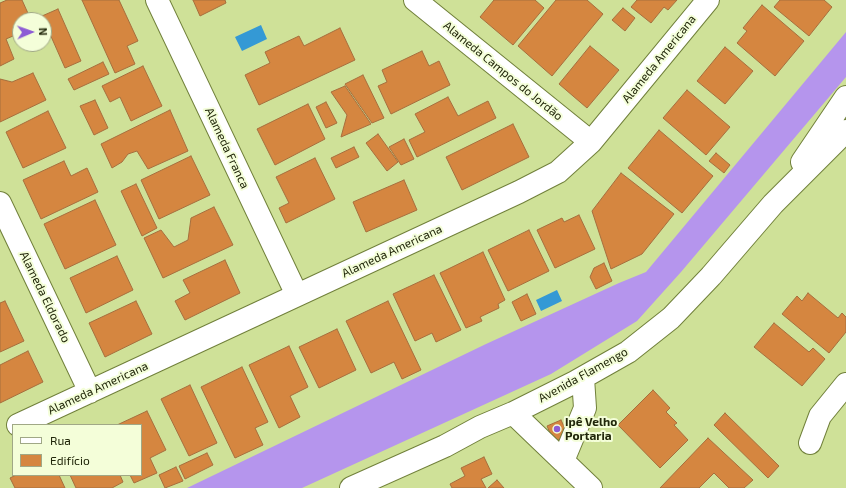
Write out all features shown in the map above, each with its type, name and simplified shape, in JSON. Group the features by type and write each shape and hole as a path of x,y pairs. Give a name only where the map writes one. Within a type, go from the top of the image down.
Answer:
{"street":[{"name":"Alameda Franca","path":"157,0 297,295"},
{"name":"Alameda Campos do Jordão","path":"415,0 591,142"},
{"name":"Alameda Americana","path":"20,424 512,195 558,172 591,142 708,0"},
{"name":"Avenida Flamengo","path":"773,204 846,96"},
{"name":"Avenida Flamengo","path":"351,488 445,446 480,427 513,413 582,378 628,352 671,318 711,276 773,204 846,131"},
{"name":"Alameda Eldorado","path":"0,203 90,392"},
{"path":"563,461 585,408 582,378"},
{"path":"810,443 820,416 846,384"},
{"path":"513,413 591,488"},
{"path":"0,433 12,427"}],"shaded area":[{"path":"846,32 846,77 681,272 637,321 551,374 302,488 187,488 486,344 646,272"}],"water":[{"path":"261,25 267,39 242,51 235,37"},
{"path":"557,290 562,301 541,311 536,300"}],"building":[{"path":"7,0 22,0 27,12 12,12 12,36 6,39 14,59 0,66 0,3"},
{"path":"82,0 119,0 138,41 127,46 135,64 115,73"},
{"path":"193,0 225,0 226,3 200,16"},
{"path":"494,0 535,0 544,8 513,45 480,17"},
{"path":"556,0 587,0 603,14 552,76 518,46"},
{"path":"637,0 677,0 668,10 664,7 651,23 631,7"},
{"path":"780,0 824,0 832,7 809,36 774,7"},
{"path":"762,5 804,41 775,76 737,43 747,31 743,28"},
{"path":"623,8 635,18 625,31 612,20"},
{"path":"58,9 81,61 65,68 52,39 51,12"},
{"path":"340,28 355,60 259,105 245,75 270,63 265,52 299,36 304,46"},
{"path":"590,46 619,70 587,108 559,84"},
{"path":"725,47 753,71 725,104 697,81"},
{"path":"422,51 429,66 439,61 450,85 391,114 378,86 387,82 382,70"},
{"path":"103,62 109,74 74,90 68,79"},
{"path":"143,66 162,106 131,121 120,97 110,102 102,86"},
{"path":"33,73 46,100 0,122 0,79 12,82"},
{"path":"363,75 384,118 372,123 345,84"},
{"path":"345,86 371,124 341,137 347,115 331,92"},
{"path":"687,90 730,127 706,155 663,118"},
{"path":"448,97 458,116 488,101 496,118 417,157 409,140 425,132 415,114"},
{"path":"95,100 108,128 94,135 80,106"},
{"path":"326,102 337,123 326,128 316,107"},
{"path":"308,104 325,139 275,165 257,129"},
{"path":"170,110 188,151 148,169 137,151 128,154 122,162 112,168 101,144"},
{"path":"48,111 66,148 23,168 6,132"},
{"path":"513,124 529,157 462,190 446,157"},
{"path":"659,130 713,176 682,213 628,168"},
{"path":"378,134 398,162 387,171 366,143"},
{"path":"404,139 414,159 401,165 389,147"},
{"path":"354,147 359,157 336,168 331,158"},
{"path":"716,153 730,165 724,173 709,161"},
{"path":"191,156 210,195 159,219 141,180"},
{"path":"315,158 335,199 286,223 279,208 289,203 276,177"},
{"path":"64,161 71,176 87,168 98,192 41,219 23,180"},
{"path":"621,173 674,214 642,254 611,269 592,211"},
{"path":"404,180 417,210 366,232 353,202"},
{"path":"136,184 157,228 142,236 121,191"},
{"path":"95,200 116,245 65,269 44,224"},
{"path":"214,207 233,245 163,278 144,238 161,230 174,247 188,240 191,218"},
{"path":"579,215 595,249 555,268 537,230 562,218 564,222"},
{"path":"529,230 549,271 508,291 488,250"},
{"path":"483,252 505,300 498,304 499,308 480,317 482,321 466,328 440,273"},
{"path":"117,256 133,290 86,313 70,278"},
{"path":"225,260 240,293 185,320 175,301 190,293 183,280"},
{"path":"604,263 612,281 596,289 590,277 594,268"},
{"path":"434,275 461,330 436,342 432,333 415,341 393,294"},
{"path":"808,293 838,318 842,313 846,317 846,332 829,353 782,314 797,296 802,301"},
{"path":"527,294 536,314 521,321 512,302"},
{"path":"5,301 24,341 0,352 0,303"},
{"path":"136,301 152,334 105,357 89,323"},
{"path":"388,301 421,370 402,379 394,362 371,373 346,321"},
{"path":"774,323 809,352 813,348 825,359 802,386 754,347"},
{"path":"337,329 356,370 319,388 299,347"},
{"path":"289,346 308,387 290,396 300,417 279,428 249,365"},
{"path":"28,351 43,382 0,403 0,365"},
{"path":"242,367 268,422 255,428 263,445 235,458 201,387"},
{"path":"190,385 217,443 189,456 161,399"},
{"path":"653,390 670,408 666,412 677,423 674,425 688,440 660,468 618,425"},
{"path":"147,411 166,450 150,458 157,473 134,483 130,476 142,476 142,424 119,424"},
{"path":"725,413 779,466 768,478 714,425"},
{"name":"Ipê Velho Portaria","path":"561,420 568,435 554,442 547,426"},
{"path":"708,438 753,480 744,488 729,488 714,473 699,488 660,488"},
{"path":"207,453 213,465 185,479 179,466"},
{"path":"484,457 492,474 481,479 486,488 452,488 450,484 465,476 461,468"},
{"path":"176,467 183,481 165,488 159,475"},
{"path":"14,476 59,476 65,488 15,488 10,478"},
{"path":"70,476 120,476 123,482 112,488 76,488"},
{"path":"497,480 504,488 488,488"}],"place":[{"name":"Ipê Velho Portaria","path":"557,429"}]}
